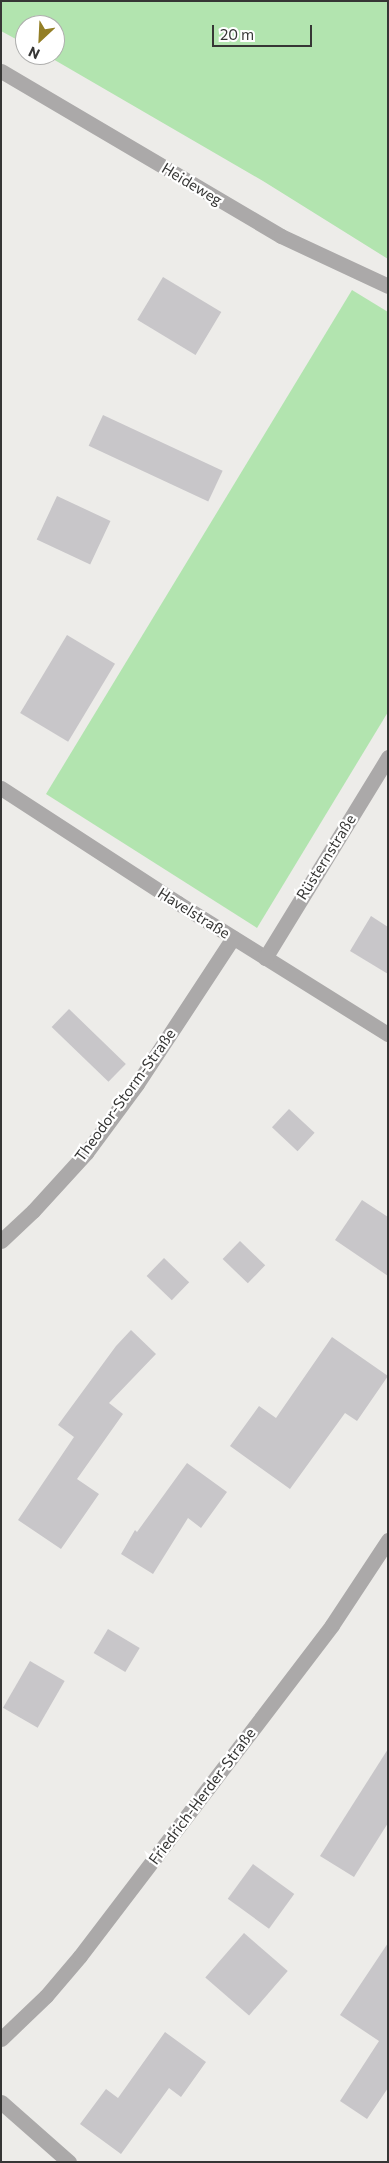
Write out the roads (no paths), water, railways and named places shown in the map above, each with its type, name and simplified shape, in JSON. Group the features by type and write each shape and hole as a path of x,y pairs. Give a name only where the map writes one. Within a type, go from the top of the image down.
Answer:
{"street":[{"name":"Heideweg","path":"1,71 281,236 388,286"},
{"name":"Rüsternstraße","path":"265,958 388,757"},
{"name":"Havelstraße","path":"1,788 233,938 388,1034"},
{"name":"Theodor-Storm-Straße","path":"1,1241 33,1211 86,1153 137,1084 233,938"},
{"name":"Friedrich-Herder-Straße","path":"1,2039 46,1996 80,1956 332,1625 388,1540"},
{"path":"1,2102 69,2162"}]}
